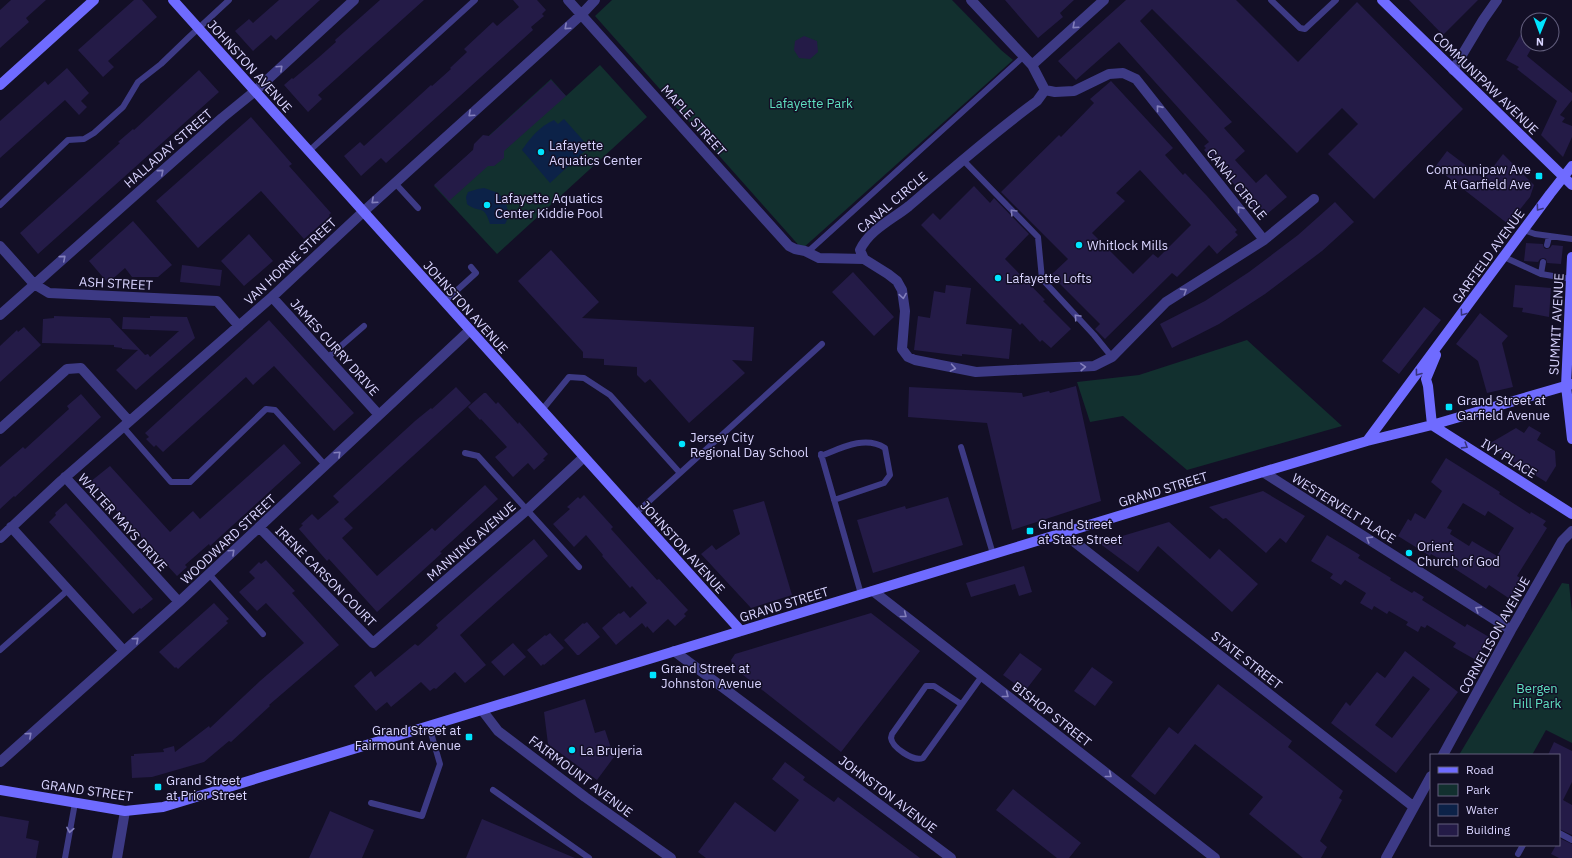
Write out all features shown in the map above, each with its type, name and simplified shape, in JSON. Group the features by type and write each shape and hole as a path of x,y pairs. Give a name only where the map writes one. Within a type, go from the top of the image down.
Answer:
{"main road":[{"path":"0,84 94,0"},
{"name":"JOHNSTON AVENUE","path":"173,0 741,631"},
{"name":"COMMUNIPAW AVENUE","path":"1382,0 1572,185"},
{"name":"GARFIELD AVENUE","path":"1367,441 1572,166"},
{"name":"SUMMIT AVENUE","path":"1572,257 1569,385 1572,439"},
{"name":"GARFIELD AVENUE","path":"1432,425 1426,379 1441,342"},
{"name":"GRAND STREET","path":"0,790 125,811 163,807 1263,472 1367,441 1432,425 1569,385"},
{"name":"IVY PLACE","path":"1432,425 1572,514"}],"street":[{"name":"HALLADAY STREET","path":"0,315 222,118 255,91 354,0"},
{"name":"MAPLE STREET","path":"568,0 789,246 794,249 805,251 819,258 864,259"},
{"name":"VAN HORNE STREET","path":"0,538 65,478 272,297 363,212 581,15 595,0"},
{"path":"971,0 1032,65 1045,90"},
{"path":"1032,65 1104,0"},
{"path":"1453,70 1482,20 1497,0"},
{"name":"CANAL CIRCLE","path":"1264,240 1136,79 1123,73 1108,74 1074,91 1055,92 1045,90 1037,101 864,241 860,250 864,259 897,281 902,290 905,311 902,349 908,357 915,360 976,372 1094,366 1112,357 1166,302 1264,240 1314,199"},
{"name":"ASH STREET","path":"0,246 34,284 49,293 217,301 239,326"},
{"name":"JAMES CURRY DRIVE","path":"272,297 379,415"},
{"name":"WOODWARD STREET","path":"0,762 179,602 470,330"},
{"path":"0,429 67,369 81,368 126,424"},
{"name":"MANNING AVENUE","path":"374,643 527,510 584,457"},
{"name":"WESTERVELT PLACE","path":"1263,472 1511,630"},
{"name":"WALTER MAYS DRIVE","path":"65,478 179,602"},
{"path":"11,527 124,651"},
{"name":"IRENE CARSON COURT","path":"259,527 374,643"},
{"name":"CORNELISON AVENUE","path":"1444,754 1511,630 1562,541 1572,531"},
{"name":"STATE STREET","path":"1063,533 1414,807"},
{"name":"BISHOP STREET","path":"873,591 1215,858"},
{"name":"JOHNSTON AVENUE","path":"674,651 951,858"},
{"name":"FAIRMOUNT AVENUE","path":"482,710 498,730 585,796 671,858"},
{"path":"1386,858 1430,778"},
{"path":"117,858 125,811"}],"lane":[{"path":"0,205 68,140 84,139 94,133 110,119 123,107 138,82 161,64 229,0"},
{"path":"309,151 475,0"},
{"path":"1274,1 1300,28 1303,29 1336,0"},
{"path":"805,251 811,249 1024,56"},
{"path":"963,160 1038,237 1042,279 1094,335 1112,357"},
{"path":"395,183 418,208"},
{"path":"1524,230 1549,236 1572,239"},
{"path":"1547,245 1549,236"},
{"path":"1504,257 1541,274 1571,279"},
{"path":"1541,274 1544,262"},
{"path":"444,302 476,272 472,267"},
{"path":"327,358 364,326"},
{"path":"635,514 822,344"},
{"path":"542,410 569,377 584,378 610,395 680,473"},
{"path":"126,424 171,482 190,482 266,409 275,410 326,466"},
{"path":"834,500 884,483 890,475 885,448 879,444 861,442 821,454 834,500 861,594"},
{"path":"961,447 993,554"},
{"path":"465,453 478,456 578,567"},
{"path":"209,574 263,634"},
{"path":"0,650 68,590"},
{"path":"961,704 934,686 926,686 892,734 890,738 893,745 916,760 923,758 982,676"},
{"path":"371,803 422,816 440,764 429,726"},
{"path":"492,790 589,858"},
{"path":"65,858 75,803"},
{"path":"1560,834 1572,840"},
{"path":"1518,854 1522,846"}],"green space":[{"name":"Lafayette Park","path":"612,0 952,0 1001,50 1013,60 802,249 595,16"},
{"name":"Lafayette Aquatics Center","path":"600,65 647,117 497,254 434,186 551,79 566,96"},
{"path":"1247,340 1342,426 1187,470 1123,416 1090,422 1077,382 1139,375"},
{"name":"Bergen Hill Park","path":"1562,583 1569,584 1572,612 1572,743 1546,730 1533,754 1460,754"}],"water":[{"path":"564,119 589,147 550,183 522,150 532,137 544,126 554,120 558,124"},
{"name":"Lafayette Aquatics Center Kiddie Pool","path":"484,188 494,191 504,200 508,212 505,224 490,224 486,213 467,204 466,197 468,192"}],"building":[{"path":"11,0 46,0 26,18 29,22 0,48 0,10"},
{"path":"134,0 142,0 157,17 108,61 114,67 103,77 78,50"},
{"path":"279,0 320,0 276,40 271,35 253,51 235,31 249,19 253,23"},
{"path":"380,0 424,0 318,95 322,99 308,112 284,85 318,58 336,42 335,40"},
{"path":"513,0 537,0 546,10 542,14 544,16 531,27 533,30 386,163 381,158 361,176 344,156 360,142 364,146 431,85 432,86 451,69 450,68 467,52 464,49 493,22 497,26 519,7"},
{"path":"1005,0 1074,0 1060,13 1063,17 1038,38"},
{"path":"1126,0 1236,0 1298,62 1357,2 1463,109 1374,199 1328,154 1358,124 1342,108 1297,153 1152,9 1140,21 1232,122 1224,128 1245,151 1235,160 1256,183 1266,174 1287,197 1266,215 1259,206 1256,209 1204,150 1206,148 1204,146 1209,142 1119,42 1076,80 1058,61"},
{"path":"1409,0 1478,0 1443,35"},
{"path":"804,36 817,41 818,52 810,59 799,58 794,50 795,41"},
{"path":"1520,36 1520,52 1529,52 1527,56 1572,93 1572,100 1560,115 1565,118 1562,122 1572,126 1572,137 1563,157 1541,135 1557,101 1517,69 1519,67 1506,60"},
{"path":"67,68 89,93 81,101 87,107 79,115 65,100 0,158 0,121 45,81 48,85"},
{"path":"199,70 219,92 38,254 20,233 120,143 118,142 133,129 134,130"},
{"path":"551,80 566,96 504,151 504,158 494,166 488,166 449,201 434,185 473,150 474,144 483,135 489,136"},
{"path":"1111,81 1173,148 1165,155 1183,175 1185,173 1207,196 1237,230 1235,232 1238,235 1217,254 1209,245 1177,277 1172,273 1105,339 1095,329 1100,324 1051,275 1068,259 1001,192 1059,135 1061,137 1094,103 1090,99","holes":["1140,170 1191,225 1158,258 1153,254 1133,274 1092,233 1125,201 1116,193"]},
{"path":"251,117 292,164 289,166 331,213 329,215 330,216 304,239 261,191 198,248 156,201"},
{"path":"1447,151 1484,179 1503,154 1534,185 1530,197 1508,224 1435,167"},
{"name":"Lafayette Lofts","path":"974,186 990,203 994,198 1029,234 1005,259 1071,329 1051,348 1042,340 1040,342 1022,323 1020,325 921,225 933,213 940,220"},
{"path":"1335,202 1354,222 1322,251 1265,294 1219,324 1172,348 1160,324 1205,301 1249,272 1298,235"},
{"path":"133,221 172,265 158,277 132,277 125,268 108,283 89,261"},
{"path":"249,234 273,261 244,286 221,261"},
{"path":"1526,243 1543,244 1544,248 1546,249 1550,248 1552,245 1563,246 1561,264 1547,263 1546,259 1543,258 1538,262 1524,261"},
{"path":"551,250 599,302 582,318 754,327 752,361 732,360 745,373 689,423 650,379 645,383 637,375 637,367 604,365 604,359 583,358 583,352 518,281"},
{"path":"182,265 222,270 220,286 180,282"},
{"path":"853,272 894,317 874,336 832,292"},
{"path":"946,285 971,288 966,324 1012,329 1009,359 962,354 962,356 914,350 918,316 930,318 934,291 945,293"},
{"path":"1515,285 1551,288 1549,317 1522,312 1523,308 1513,307"},
{"path":"1424,307 1441,320 1399,374 1382,361"},
{"path":"1480,313 1508,336 1502,343 1513,387 1487,393 1478,361 1456,344"},
{"path":"54,316 110,318 145,355 148,354 150,357 179,331 122,329 123,317 187,317 195,338 136,390 116,370 138,350 122,349 114,347 114,345 42,343 43,319 54,318"},
{"path":"269,320 354,413 334,431 274,366 253,385 246,377 163,452 156,445 154,447 146,439 149,437 145,433"},
{"path":"24,327 41,345 0,382 0,346 17,330 18,332"},
{"path":"1076,386 1101,501 1012,530 987,423 908,417 909,387 1022,393 1023,397 1049,391 1050,393"},
{"path":"456,387 471,403 344,519 353,528 342,538 377,576 432,528 435,531 485,485 498,499 440,552 442,553 377,612 329,559 327,561 299,529 303,525 301,524 312,514 318,520 339,502 333,496 415,421 431,408 432,409"},
{"path":"484,393 486,393 496,404 498,402 518,424 519,422 548,454 543,459 545,460 534,470 528,463 513,477 495,457 507,447 468,407"},
{"path":"81,394 101,417 15,497 14,496 0,509 0,467 23,447 25,449 69,409 67,406"},
{"path":"1529,426 1541,433 1537,440 1555,451 1556,466 1546,482 1487,445 1516,428 1524,433"},
{"path":"284,444 301,463 210,546 209,544 185,565 187,567 177,576 90,482 110,466 170,532 193,511 200,519"},
{"path":"1446,458 1500,492 1499,494 1530,514 1531,512 1546,521 1543,525 1547,528 1517,576 1522,579 1510,599 1489,585 1486,589 1443,561 1431,554 1430,556 1398,536 1408,519 1411,521 1415,513 1425,519 1442,491 1431,482","holes":["1463,503 1485,516 1488,511 1514,528 1497,556 1472,541 1469,546 1450,534 1452,530 1447,528"]},
{"path":"1263,491 1305,516 1286,543 1280,538 1266,553 1226,518 1223,519 1209,507"},
{"path":"584,495 613,527 611,529 657,580 659,579 688,610 684,614 686,616 675,626 668,619 653,633 642,623 616,645 602,628 619,613 620,614 624,611 630,618 647,603 632,586 630,588 586,535 574,547 553,524 570,509 567,507 578,497 580,499"},
{"path":"948,497 963,545 873,573 857,520 905,506 906,509"},
{"path":"764,501 792,595 751,608 701,554 712,545 716,550 740,534 733,510"},
{"path":"66,503 153,599 141,609 140,608 133,614 49,522 56,515 55,513"},
{"path":"1169,522 1210,559 1219,549 1258,584 1232,612 1158,546 1138,572 1099,543"},
{"path":"1327,535 1360,555 1358,558 1391,578 1390,580 1412,593 1414,591 1424,597 1422,600 1465,627 1467,624 1489,637 1476,660 1453,647 1456,643 1427,625 1425,628 1421,626 1418,632 1406,625 1408,622 1389,611 1387,614 1374,606 1372,610 1360,603 1366,593 1345,580 1341,585 1330,578 1333,574 1311,561"},
{"path":"534,539 548,556 460,635 486,665 465,683 455,672 436,689 434,688 430,691 421,682 391,707 387,702 376,711 354,686 371,671 375,677 415,644 418,646 438,628 436,625"},
{"path":"266,560 295,591 292,593 339,645 269,705 270,706 231,742 229,741 204,762 152,777 132,778 131,756 134,756 134,754 164,752 163,749 174,746 175,752 209,726 210,728 260,681 304,643 266,603 257,611 239,592 255,578 249,572 259,562 261,564"},
{"path":"1024,566 1032,592 1019,596 1015,584 971,597 966,583"},
{"path":"214,603 229,619 226,621 228,623 178,669 176,667 175,668 159,652"},
{"path":"871,613 920,651 841,752 733,667 731,660 735,654"},
{"path":"587,622 600,637 579,655 577,655 564,640 583,623 584,624"},
{"path":"550,633 564,648 541,666 527,650 545,635 546,636"},
{"path":"513,643 526,657 504,676 491,662"},
{"path":"1405,651 1458,692 1396,773 1331,723 1346,702 1350,706 1377,672 1385,678","holes":["1413,676 1430,689 1392,738 1375,725"]},
{"path":"1020,653 1042,669 1025,691 1003,675"},
{"path":"1092,667 1113,682 1095,706 1074,691"},
{"path":"1218,684 1292,741 1288,747 1343,791 1339,798 1342,800 1320,841 1327,847 1321,858 1303,858 1249,814 1263,797 1195,744 1155,795 1131,776 1169,727 1178,734"},
{"path":"585,699 595,733 605,730 614,757 597,780 548,744 544,712"},
{"path":"1554,742 1572,751 1572,782 1563,800 1572,805 1572,835 1560,829 1560,754 1548,754"},
{"path":"785,762 805,777 803,780 834,802 838,797 920,858 706,858 698,852 735,802 775,832 799,800 772,779"},
{"path":"1013,789 1081,843 1069,858 1057,858 996,810"},
{"path":"330,811 374,830 362,858 309,858"},
{"path":"0,816 29,821 26,838 39,841 36,858 0,858"},
{"path":"482,819 575,858 466,858"},
{"path":"1560,838 1572,844 1572,858 1559,858 1551,854 1555,846 1560,846"}],"place":[{"name":"Lafayette Aquatics Center","path":"541,152"},
{"name":"Communipaw Ave At Garfield Ave","path":"1539,176"},
{"name":"Lafayette Aquatics Center Kiddie Pool","path":"487,205"},
{"name":"Whitlock Mills","path":"1079,245"},
{"name":"Lafayette Lofts","path":"998,278"},
{"name":"Grand Street at Garfield Avenue","path":"1449,407"},
{"name":"Jersey City Regional Day School","path":"682,444"},
{"name":"Grand Street at State Street","path":"1030,531"},
{"name":"Orient Church of God","path":"1409,553"},
{"name":"Grand Street at Johnston Avenue","path":"653,675"},
{"name":"Grand Street at Fairmount Avenue","path":"469,737"},
{"name":"La Brujeria","path":"572,750"},
{"name":"Grand Street at Prior Street","path":"158,787"}]}
